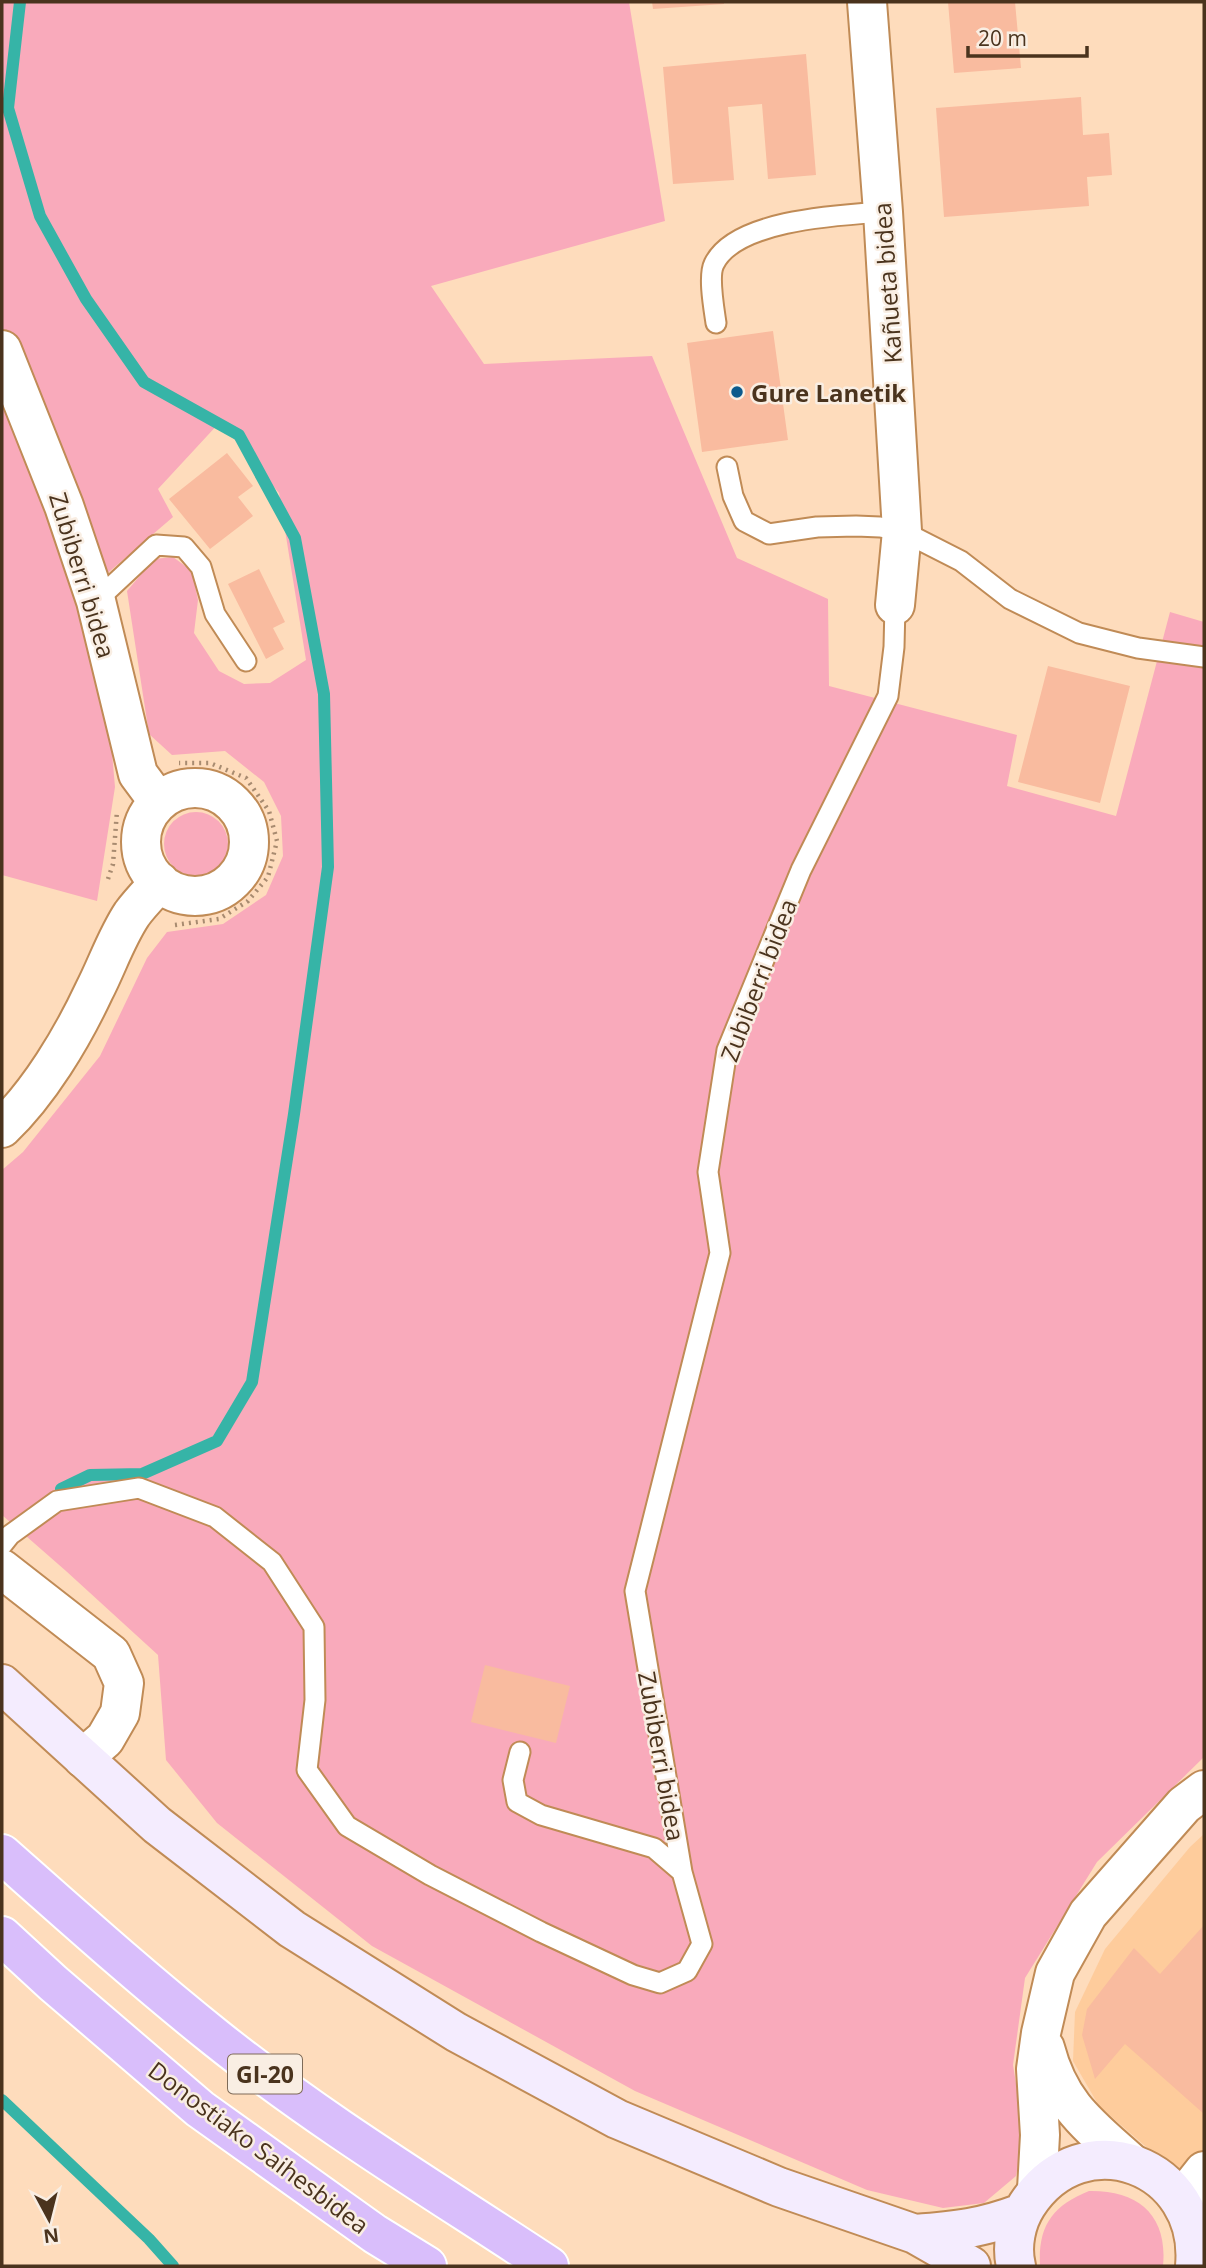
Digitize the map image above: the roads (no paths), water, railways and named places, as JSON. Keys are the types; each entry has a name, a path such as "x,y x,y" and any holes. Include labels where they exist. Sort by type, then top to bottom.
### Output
{"highway":[{"name":"GI-20","path":"2,1854 81,1925 217,2038 339,2128 549,2266"},
{"name":"Donostiako Saihesbidea","path":"2,1936 52,1983 201,2109 375,2234 427,2266"}],"main road":[{"path":"2,1684 157,1825 292,1930 456,2032 617,2119 779,2187 915,2234 971,2266"},
{"path":"915,2234 990,2225 1029,2201 1060,2171 1087,2161 1109,2159 1131,2163 1159,2177 1192,2185 1191,2221 1198,2256"},
{"path":"1016,2266 1014,2237 1029,2201"}],"street":[{"name":"Kañueta bidea","path":"867,2 883,212 902,531 895,606"},
{"name":"Zubiberri bidea","path":"2,350 64,506 96,601 138,774 158,801"},
{"path":"200,787 232,800 247,822 250,834 249,853 244,866 233,881 219,891 200,897 186,896 168,889 160,882 148,870 141,852 141,832 146,816 158,801 181,789 200,787"},
{"path":"2,1128 19,1112 53,1063 78,1023 132,914 160,882"},
{"path":"2,1569 111,1654 124,1682 120,1713 105,1739 83,1758"},
{"path":"1029,2201 1040,2135 1036,2069 1055,1973 1088,1914 1184,1805 1204,1790"},
{"path":"1041,2033 1050,2066 1068,2103 1080,2118 1131,2163"}],"lane":[{"path":"716,323 713,266 726,248 751,233 784,225 883,212"},
{"path":"727,467 733,496 744,521 769,534 843,526 880,527 902,531 961,561 1010,599 1079,633 1138,648 1204,657"},
{"path":"96,601 156,545 184,547 201,567 215,614 246,661"},
{"name":"Zubiberri bidea","path":"2,1545 10,1535 57,1501 139,1488 215,1517 272,1562 313,1627 315,1700 307,1770 347,1826 430,1875 633,1975 660,1983 687,1971 702,1944 682,1872 635,1591 720,1253 708,1172 727,1050 801,870 888,696 894,647 895,606"},
{"path":"520,1752 513,1780 517,1802 541,1815 654,1848 682,1872"}],"waterway":[{"path":"20,2 8,108 40,216 86,299 144,382 239,435 295,538 324,694 328,867 294,1114 252,1382 217,1441 142,1474 90,1475 61,1489"},
{"path":"2,2100 149,2239 173,2266"}],"place":[{"name":"Gure Lanetik","path":"737,392"}]}
